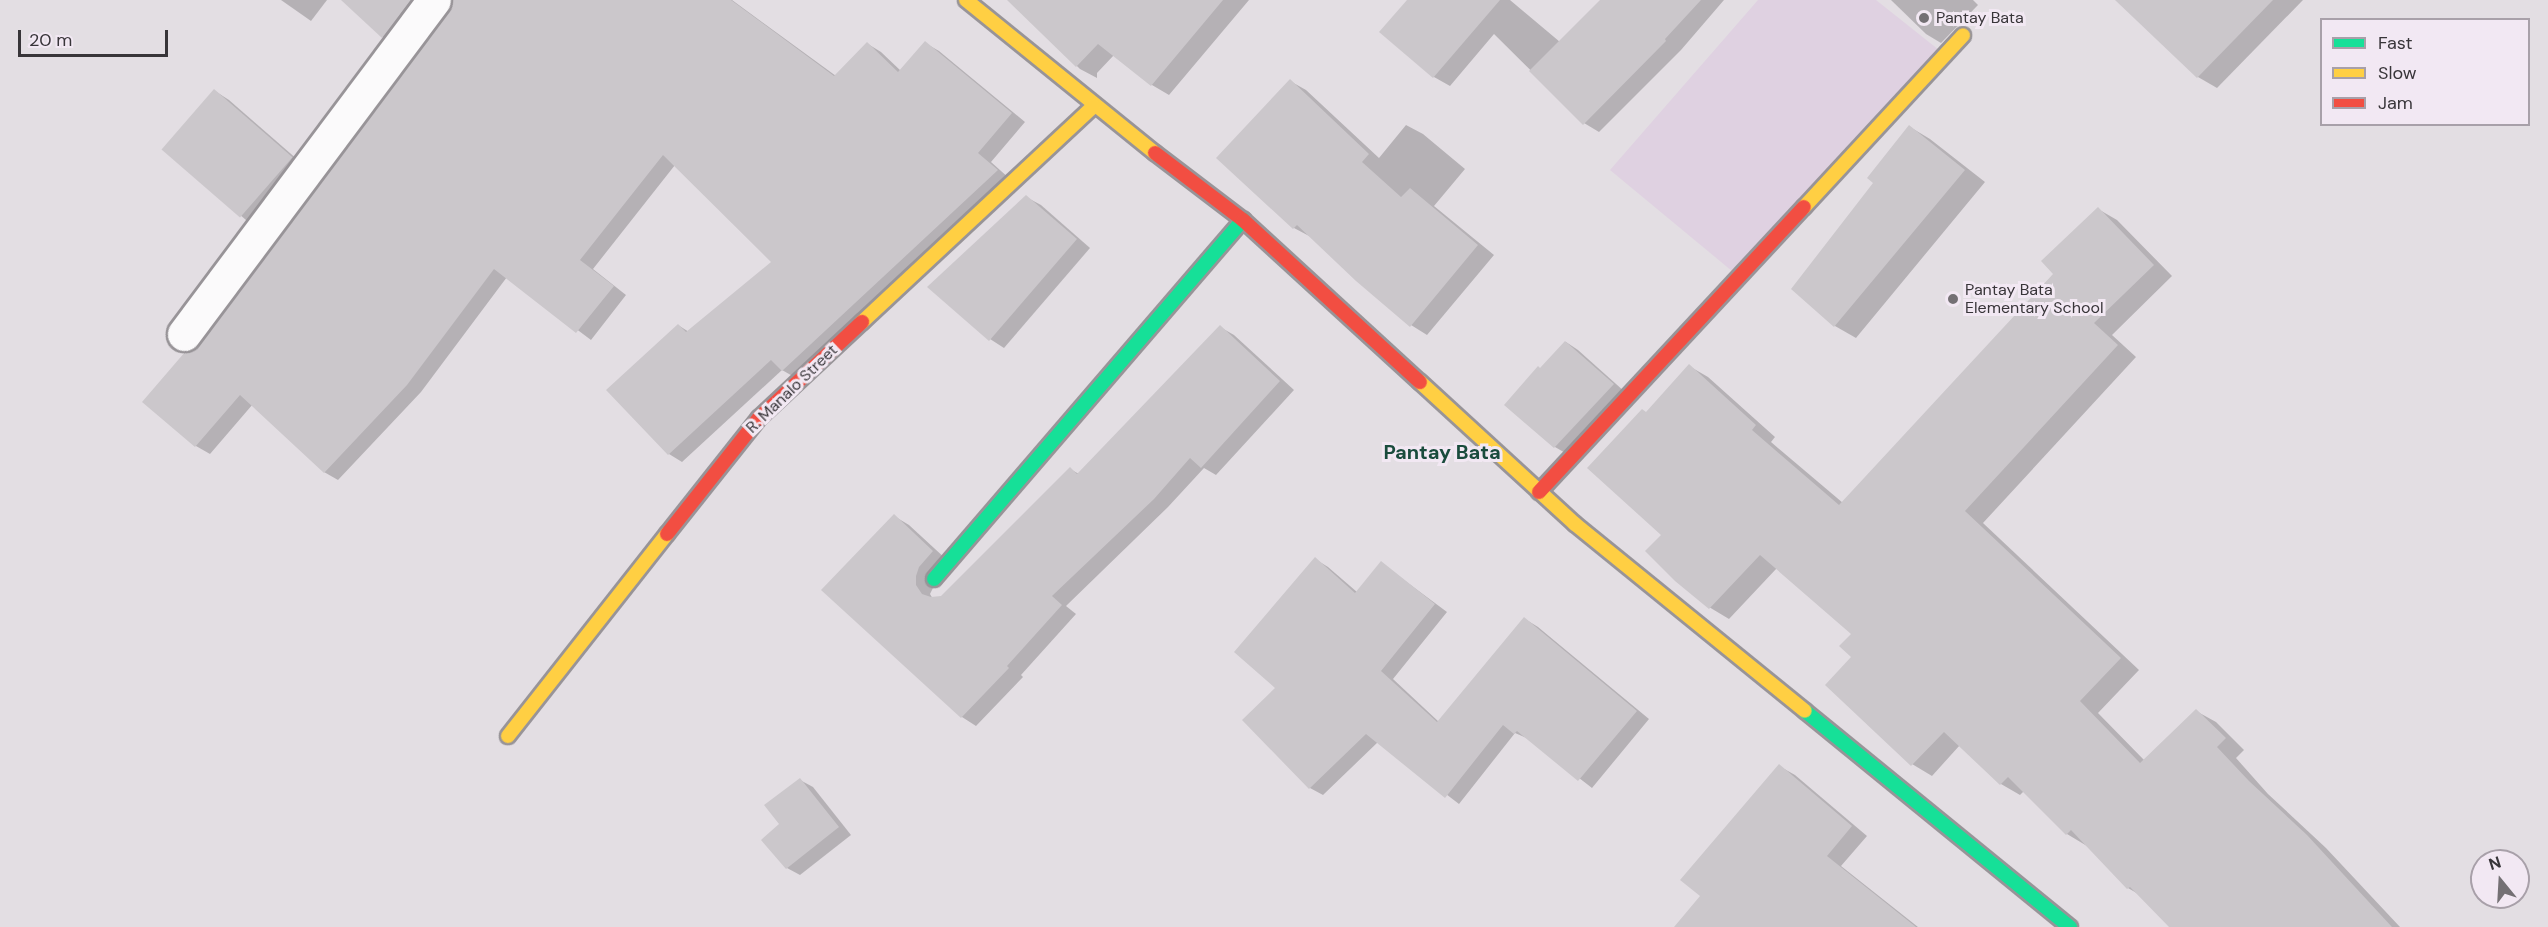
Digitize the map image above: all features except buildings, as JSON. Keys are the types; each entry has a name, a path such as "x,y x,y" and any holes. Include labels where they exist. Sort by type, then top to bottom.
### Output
{"street":[{"path":"184,334 434,0"},
{"path":"966,0 1094,106 1243,220 1584,532 2070,927"},
{"path":"1539,492 1963,35"},
{"name":"R. Manalo Street","path":"508,736 759,418 1094,106"},
{"path":"934,579 1243,220"}],"shaded area":[{"path":"1758,0 1876,0 1944,54 1738,276 1610,170"}],"traffic: fast":[{"path":"934,579 1243,220"},
{"path":"1805,711 2070,927"}],"traffic: slow":[{"path":"966,0 1155,153"},
{"path":"1804,207 1963,35"},
{"path":"862,322 1094,106"},
{"path":"1420,382 1575,524 1805,711"},
{"path":"508,736 667,534"}],"traffic: jam":[{"path":"1155,153 1243,220 1420,382"},
{"path":"1539,492 1804,207"},
{"path":"667,534 759,418 862,322"}],"place":[{"name":"Pantay Bata","path":"1924,18"},
{"name":"Pantay Bata Elementary School","path":"1953,299"}],"district":[{"name":"Pantay Bata","path":"1442,452"}]}
